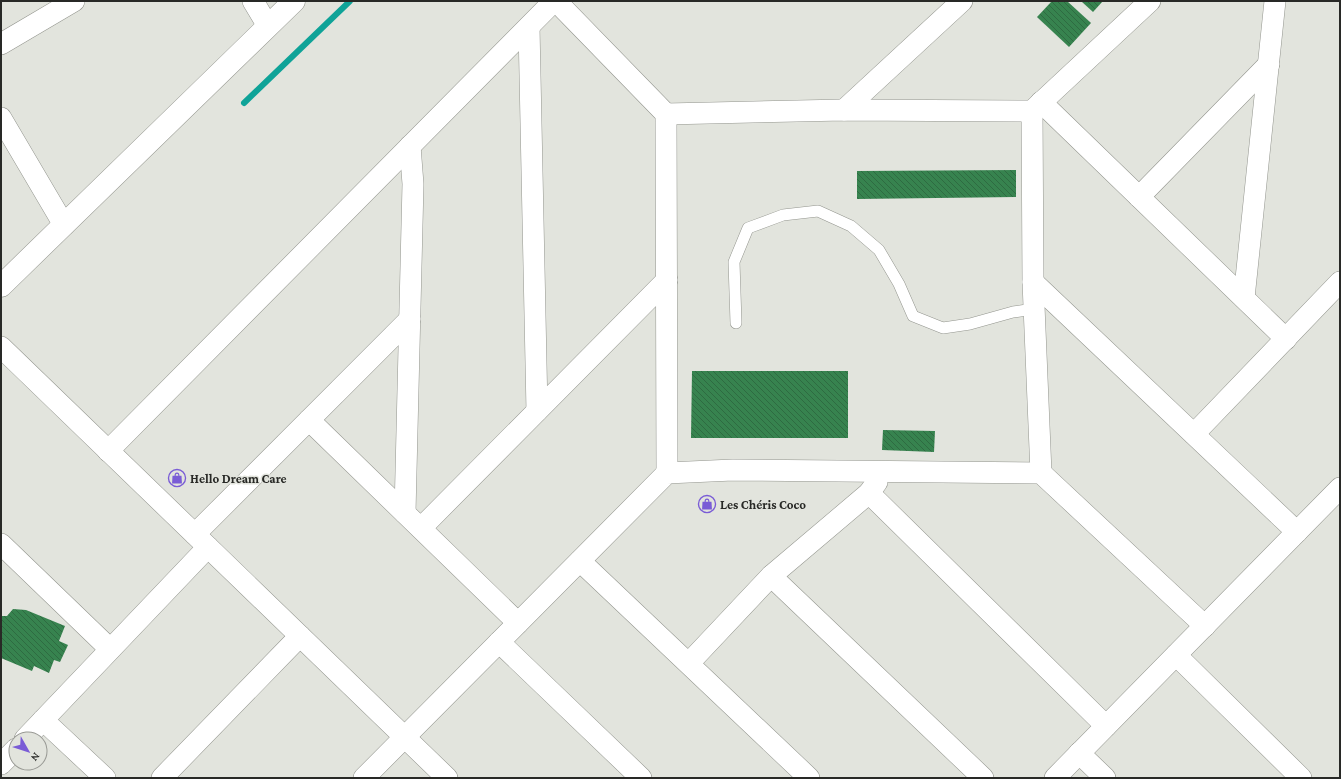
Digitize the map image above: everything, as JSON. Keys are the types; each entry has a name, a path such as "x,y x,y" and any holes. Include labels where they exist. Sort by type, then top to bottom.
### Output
{"street":[{"path":"1,44 74,1"},
{"path":"253,1 268,26"},
{"path":"1,286 294,1"},
{"path":"108,451 555,1 666,114 667,473"},
{"path":"844,110 962,1"},
{"path":"666,114 1037,106 1150,1"},
{"path":"1244,298 1276,1"},
{"path":"529,27 537,411"},
{"path":"1139,197 1269,64"},
{"path":"1037,106 1139,197 1286,338"},
{"path":"1037,106 1033,282 1041,472"},
{"path":"1,118 7,142 64,225"},
{"path":"405,513 413,184 410,146"},
{"path":"421,528 667,280"},
{"path":"1033,282 1297,532"},
{"path":"1194,434 1340,282"},
{"path":"33,731 110,649 201,541 309,420 410,320"},
{"path":"2,350 447,778"},
{"path":"309,420 518,623"},
{"path":"364,778 667,473 733,470 1041,472 1205,626"},
{"path":"689,663 771,576 869,493 883,472"},
{"path":"1055,778 1340,488"},
{"path":"869,493 1106,726"},
{"path":"1,544 110,649"},
{"path":"580,561 809,778"},
{"path":"771,576 983,778"},
{"path":"162,778 300,636"},
{"path":"499,642 641,778"},
{"path":"1176,655 1300,777"},
{"path":"43,720 105,778"},
{"path":"1079,753 1105,778"},
{"path":"1,770 9,778"}],"lane":[{"path":"736,323 734,262 748,228 783,215 818,212 851,226 879,250 899,284 913,316 943,328 970,324 1013,312 1034,309"}],"building":[{"path":"1052,1 1067,1 1091,23 1069,47 1037,17"},
{"path":"1081,1 1103,1 1093,12"},
{"path":"1016,170 1016,197 857,199 857,171"},
{"path":"692,371 848,371 848,438 691,438"},
{"path":"883,430 935,431 934,452 882,450"},
{"path":"13,609 26,610 65,626 59,641 68,645 60,662 54,660 49,673 34,666 32,671 1,658 1,616 7,616"}],"waterway":[{"path":"244,103 350,1"}],"place":[{"name":"Hello Dream Care","path":"177,478"},
{"name":"Les Chéris Coco","path":"707,504"}]}
